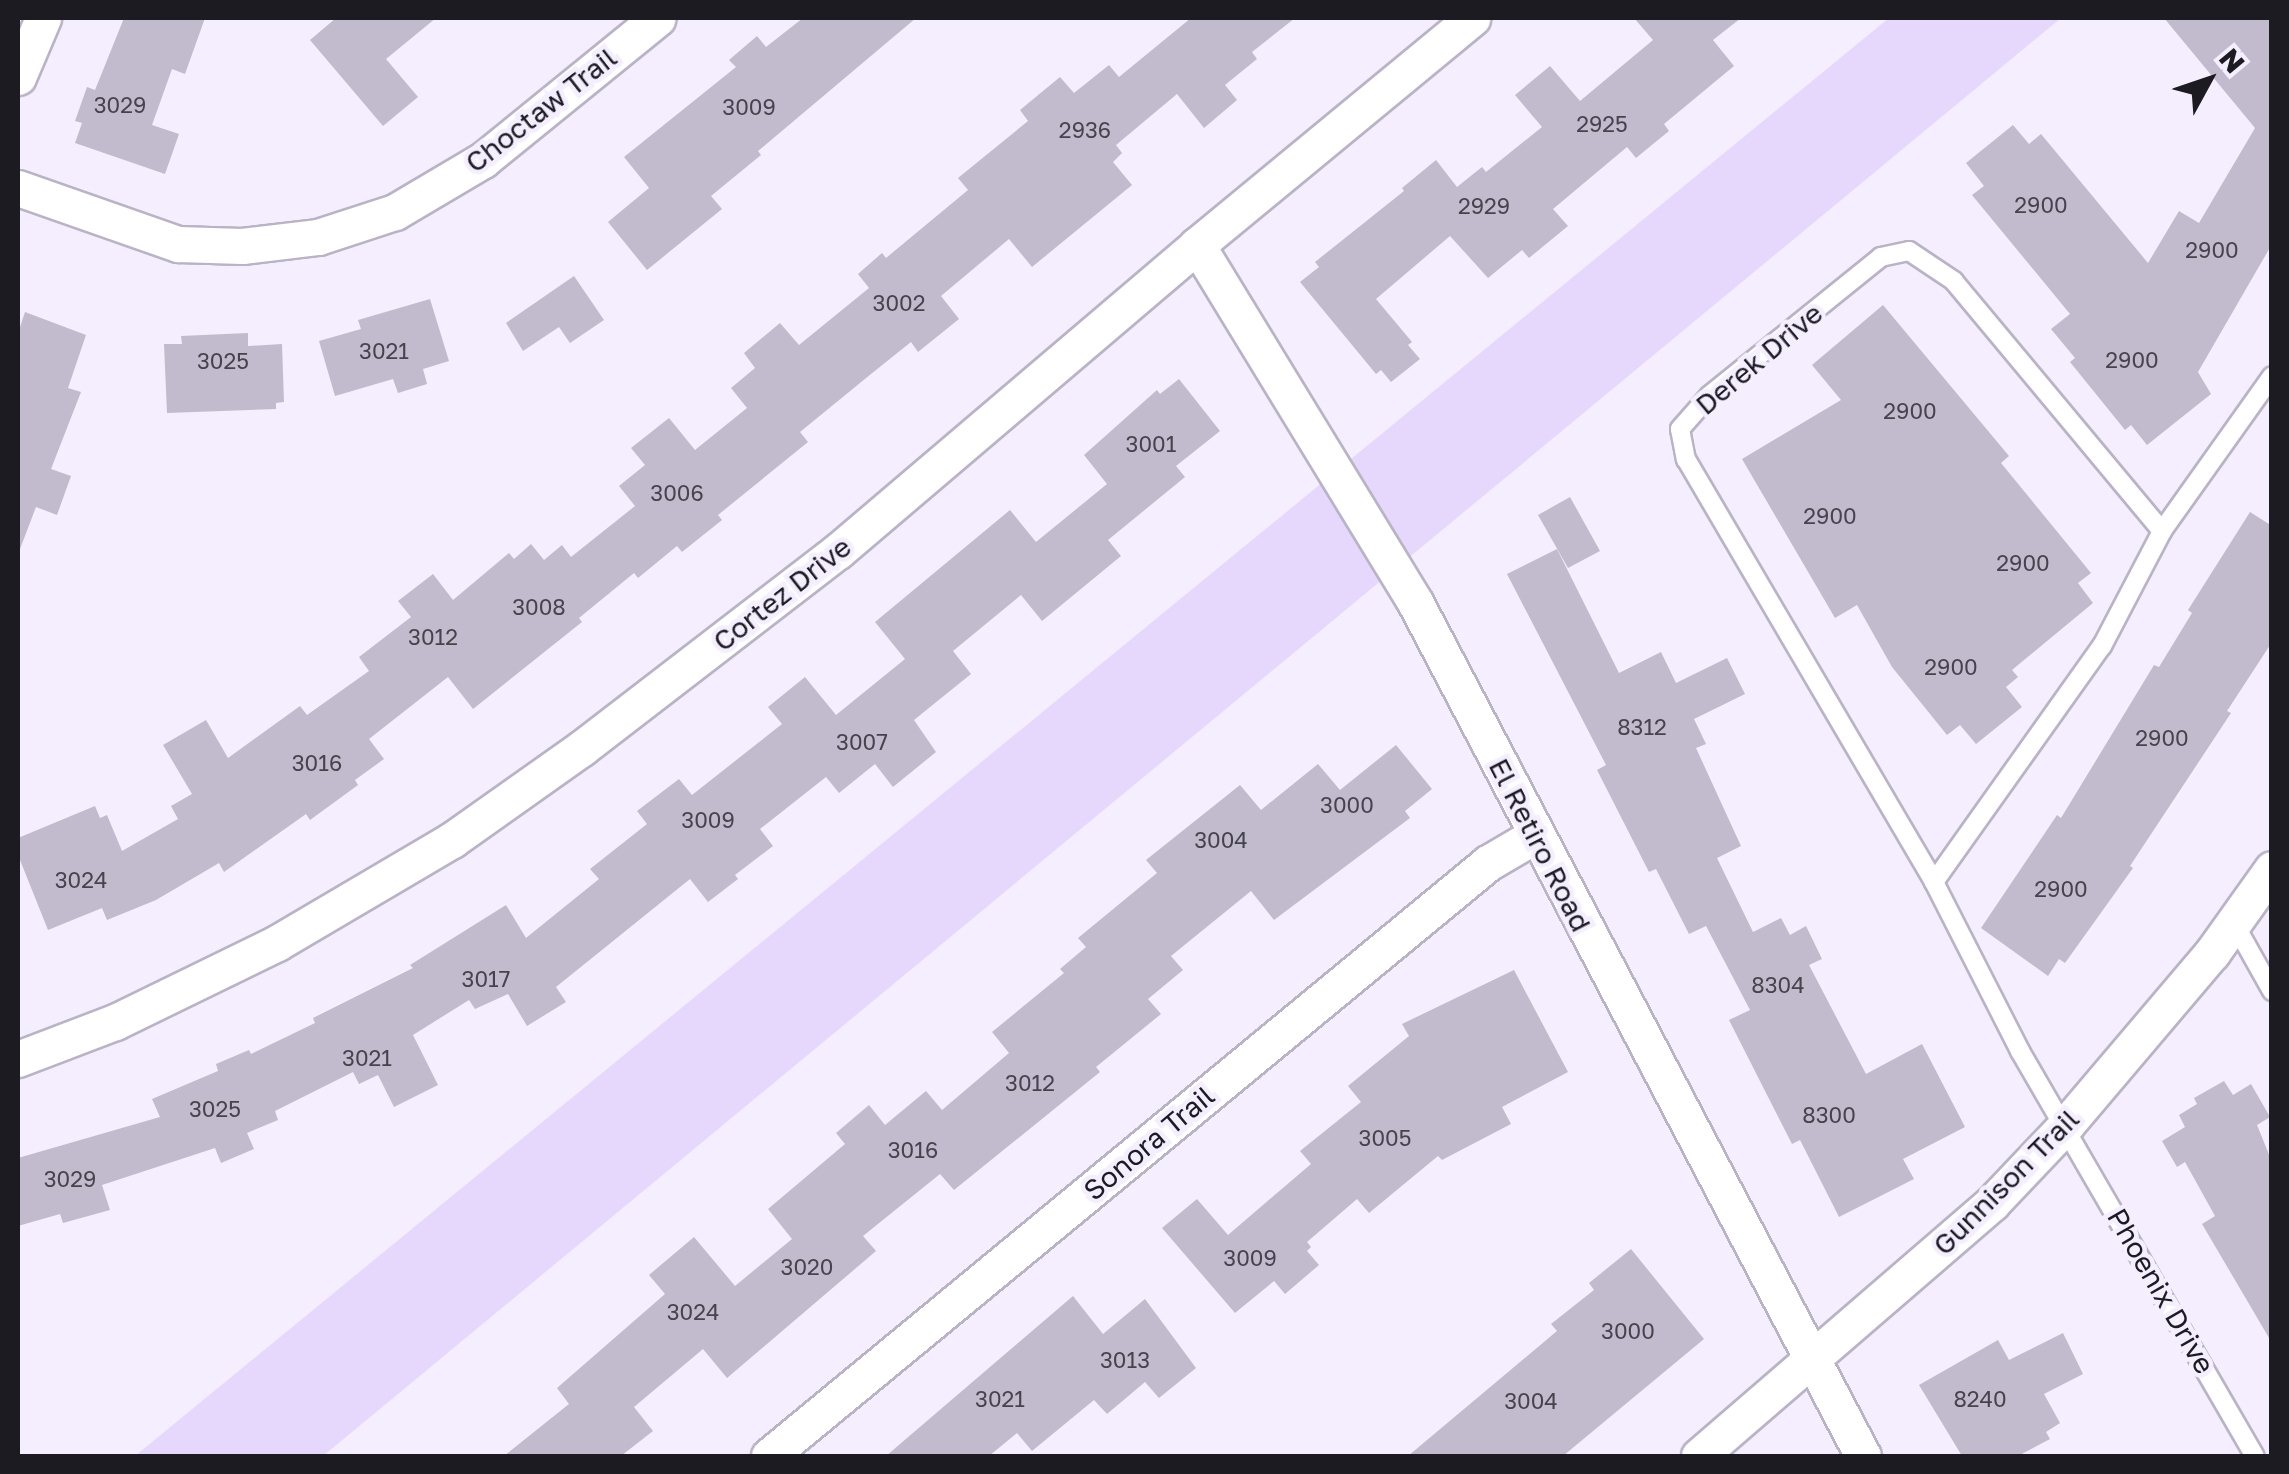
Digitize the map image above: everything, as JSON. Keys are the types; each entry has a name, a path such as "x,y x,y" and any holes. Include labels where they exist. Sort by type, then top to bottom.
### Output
{"street":[{"path":"18,77 43,18"},
{"name":"Choctaw Trail","path":"18,188 178,244 242,246 318,237 395,212 483,160 658,18"},
{"name":"Cortez Drive","path":"18,1059 115,1022 277,943 452,840 582,748 838,551 1197,245 1472,18"},
{"name":"El Retiro Road","path":"1197,245 1415,602 1534,836 1863,1456"},
{"name":"Sonora Trail","path":"768,1456 1488,862 1534,836"},
{"name":"Gunnison Trail","path":"1698,1456 1992,1203 2066,1125 2234,926 2272,869"}],"lane":[{"name":"Derek Drive","path":"2066,1125 2020,1050 1934,882 1686,458 1680,429 1709,396 1881,257 1909,251 1954,281 2162,531"},
{"path":"1934,882 2102,646 2162,531 2272,376"},
{"path":"2234,926 2272,991"},
{"name":"Phoenix Drive","path":"2066,1125 2256,1456"}],"shaded area":[{"path":"1889,18 2061,18 323,1456 135,1456"}],"building":[{"path":"124,18 205,18 185,74 172,69 152,125 179,134 165,174 75,143 82,123 75,121 87,87 95,90"},
{"path":"336,18 436,18 386,59 418,97 383,126 310,40"},
{"path":"803,18 916,18 758,151 761,155 711,196 722,209 647,270 608,222 649,188 624,157 736,67 729,60 757,36 766,47"},
{"path":"1191,18 1295,18 1252,52 1257,59 1225,85 1237,100 1204,128 1177,94 1116,145 1122,153 1113,162 1132,185 1032,267 1009,239 941,296 959,319 918,352 911,342 871,374 800,432 808,442 718,515 722,520 682,552 677,546 638,578 634,573 579,618 582,622 473,709 448,677 369,739 384,759 355,780 358,785 310,820 306,814 224,872 219,863 156,900 107,920 102,908 48,930 18,855 18,838 95,806 100,818 107,815 122,851 178,819 171,806 192,794 163,745 206,720 228,758 300,706 307,715 369,671 359,657 411,617 398,601 433,574 453,600 509,553 514,559 531,544 544,560 562,545 571,557 635,506 619,486 645,465 631,448 669,418 695,450 747,408 731,388 755,368 744,353 780,323 799,345 869,288 858,274 882,253 886,258 968,190 958,178 1028,121 1020,110 1060,77 1074,93 1109,65 1119,77"},
{"path":"1634,18 1741,18 1713,40 1734,66 1664,124 1669,131 1636,158 1627,147 1553,209 1568,226 1529,258 1522,250 1488,278 1450,236 1376,299 1412,342 1408,345 1420,359 1391,382 1381,370 1376,374 1300,282 1319,267 1315,262 1404,191 1402,188 1436,160 1457,187 1482,167 1486,172 1542,127 1515,95 1550,66 1580,101 1653,40"},
{"path":"2164,18 2272,18 2272,244 2198,372 2211,394 2147,445 2131,425 2125,430 2070,362 2075,358 2051,329 2070,314 1972,195 1984,186 1966,163 2013,125 2029,144 2041,134 2148,263 2179,211 2199,223 2255,128"},
{"path":"574,276 604,320 570,343 559,327 523,351 506,323"},
{"path":"430,299 449,361 423,369 427,384 398,393 393,379 335,396 319,341 361,329 358,320"},
{"path":"1883,305 2009,456 2001,463 2091,573 2078,583 2093,603 2012,670 2018,677 2006,687 2022,707 1976,744 1960,725 1947,735 1892,667 1857,605 1835,618 1742,459 1841,400 1812,365"},
{"path":"25,312 86,335 68,388 81,392 51,469 71,476 57,515 36,507 20,549 18,333"},
{"path":"248,333 248,346 282,344 284,402 276,403 276,409 167,413 164,344 182,344 181,336"},
{"path":"1179,379 1220,431 1176,466 1185,477 1108,540 1121,556 1042,621 1021,595 953,651 971,674 914,720 936,752 893,787 875,764 839,793 826,777 760,829 773,846 735,875 738,879 708,902 690,879 556,987 566,1002 527,1026 508,994 475,1009 469,1000 413,1035 438,1085 394,1107 378,1075 359,1084 353,1072 275,1111 278,1120 247,1133 254,1149 221,1163 215,1148 102,1185 110,1210 63,1223 60,1214 18,1226 18,1158 160,1117 152,1099 218,1071 216,1064 249,1050 251,1054 315,1023 313,1018 413,968 410,965 506,905 526,938 599,879 590,869 647,824 637,811 679,779 692,795 782,724 768,707 805,677 836,715 905,659 875,622 1010,510 1036,542 1107,484 1084,455 1157,390 1160,394"},
{"path":"1570,497 1600,551 1568,568 1538,515"},
{"path":"2250,512 2272,526 2272,642 2227,711 2231,713 2130,866 2133,868 2065,963 2059,959 2048,976 1981,928 2057,815 2061,818 2154,665 2159,667 2192,613 2188,610"},
{"path":"1557,549 1619,673 1661,652 1676,683 1727,658 1745,694 1694,719 1706,744 1696,748 1741,846 1717,858 1753,932 1781,918 1790,935 1806,926 1822,959 1809,965 1866,1074 1922,1044 1965,1127 1903,1159 1914,1179 1839,1217 1800,1140 1792,1144 1729,1020 1750,1010 1706,926 1689,934 1656,869 1649,872 1597,770 1606,765 1507,574"},
{"path":"1396,745 1432,789 1405,811 1410,818 1274,920 1251,891 1171,956 1183,970 1148,999 1161,1014 1096,1067 1100,1072 954,1190 940,1174 863,1236 876,1251 727,1378 703,1349 634,1407 653,1431 621,1456 504,1456 569,1404 557,1388 665,1294 649,1275 694,1237 735,1286 792,1239 768,1209 845,1144 836,1133 869,1105 885,1125 926,1091 942,1110 1009,1053 992,1032 1064,973 1060,969 1086,947 1078,938 1157,873 1146,860 1240,785 1261,810 1318,764 1340,790"},
{"path":"1514,970 1568,1072 1502,1107 1511,1124 1442,1160 1438,1156 1369,1213 1357,1199 1307,1242 1311,1247 1307,1251 1319,1265 1285,1294 1274,1281 1235,1313 1162,1228 1197,1199 1228,1235 1311,1164 1300,1151 1361,1102 1348,1086 1409,1036 1402,1024"},
{"path":"2224,1081 2233,1095 2251,1084 2270,1117 2257,1125 2272,1162 2272,1343 2202,1224 2215,1216 2185,1162 2177,1167 2162,1141 2185,1127 2179,1115 2197,1104 2194,1098"},
{"path":"1631,1249 1704,1339 1563,1456 1408,1456 1557,1331 1551,1324 1594,1290 1589,1283"},
{"path":"1073,1296 1103,1334 1145,1299 1196,1368 1159,1398 1145,1382 1107,1414 1094,1400 1032,1451 1017,1433 989,1456 886,1456"},
{"path":"2063,1333 2083,1374 2044,1394 2060,1423 2046,1432 2050,1439 2018,1456 1962,1456 1919,1385 1998,1340 2009,1360"}]}
